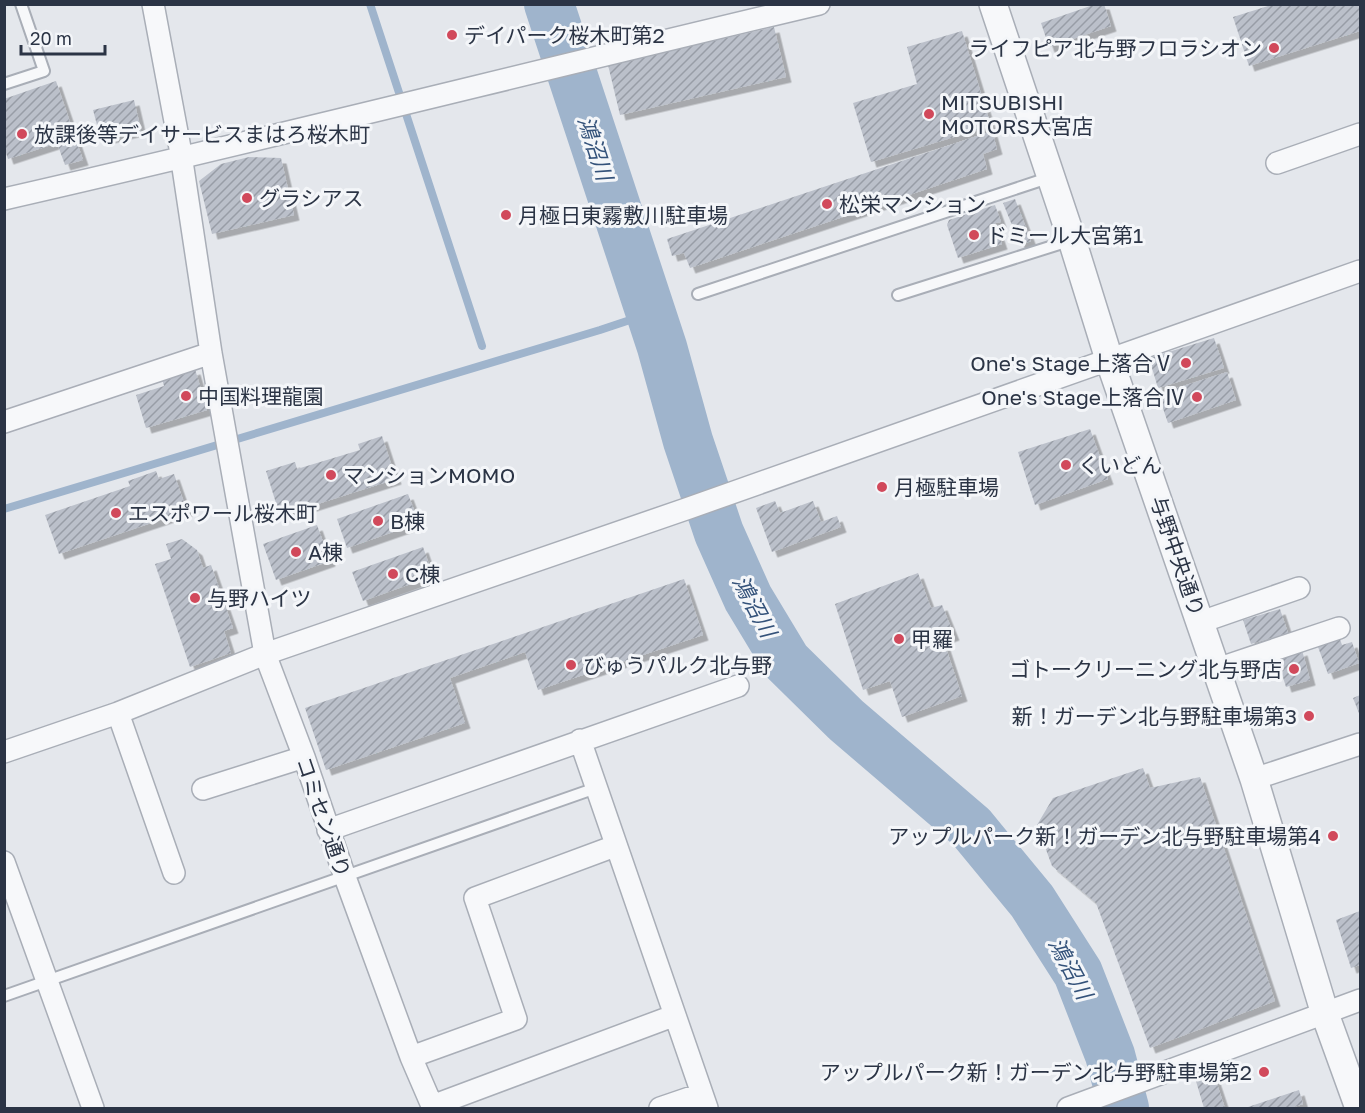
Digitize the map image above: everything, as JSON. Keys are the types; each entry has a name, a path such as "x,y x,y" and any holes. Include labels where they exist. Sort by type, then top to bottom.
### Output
{"street":[{"name":"コミセン通り","path":"153,4 182,158 211,353 266,654 345,878 411,1057 432,1107"},
{"path":"4,199 819,4"},
{"name":"与野中央通り","path":"993,4 1052,177 1109,359 1254,779 1325,1014 1359,1108"},
{"path":"1277,163 1360,134"},
{"path":"4,752 118,712 266,654 689,508 1360,271"},
{"path":"4,422 211,353"},
{"path":"1201,622 1299,588"},
{"path":"1217,669 1339,628"},
{"path":"328,830 738,686"},
{"path":"118,712 174,873"},
{"path":"580,740 704,1101 660,1108"},
{"path":"1254,779 1360,744"},
{"path":"203,789 304,757"},
{"path":"411,1057 516,1019 475,898 615,846"},
{"path":"4,862 13,910 46,982 93,1108"},
{"path":"1068,1108 1360,1000"},
{"path":"432,1107 673,1016"}],"lane":[{"path":"4,84 44,72 21,4"},
{"path":"698,294 1052,177"},
{"path":"898,295 1072,240"},
{"path":"4,996 596,788"}],"building":[{"path":"1096,4 1104,4 1111,26 1049,47 1041,23"},
{"name":"ライフピア北与野フロラシオン","path":"1274,4 1360,4 1360,31 1249,66 1233,17"},
{"path":"774,27 786,77 620,115 608,65"},
{"path":"962,31 991,126 871,162 853,103 917,84 907,47"},
{"path":"56,81 83,160 65,165 57,143 8,159 4,147 4,99"},
{"path":"134,100 141,130 101,140 93,110"},
{"name":"松栄マンション","path":"992,131 997,149 983,154 987,169 690,268 684,253 672,256 667,239"},
{"name":"グラシアス","path":"249,157 281,158 294,215 212,234 199,181 221,164"},
{"path":"1015,199 1031,241 1020,245 1003,203"},
{"name":"ドミール大宮第1","path":"995,205 1001,222 995,223 1002,244 958,258 947,225 949,220"},
{"name":"One's Stage上落合Ⅴ","path":"1214,338 1224,368 1158,388 1149,358"},
{"path":"195,369 207,410 146,428 136,395 164,386 162,379"},
{"name":"One's Stage上落合Ⅳ","path":"1227,372 1236,400 1168,423 1158,394"},
{"path":"1090,429 1108,479 1035,505 1018,452"},
{"name":"マンションMOMO","path":"382,436 396,479 280,516 266,471 295,462 297,469 360,450 358,444"},
{"name":"エスポワール桜木町","path":"156,471 159,479 174,474 187,511 59,554 45,515 130,486 128,481"},
{"name":"B棟","path":"408,494 419,523 347,548 337,519"},
{"path":"775,501 780,513 813,501 821,522 837,516 841,527 772,552 756,508"},
{"name":"A棟","path":"317,525 330,561 276,580 263,544"},
{"name":"与野ハイツ","path":"182,539 197,550 203,568 211,565 233,628 224,631 231,653 190,667 155,564 171,559 166,544"},
{"name":"C棟","path":"423,547 433,576 363,601 352,572"},
{"path":"918,573 931,608 942,605 954,635 943,639 962,696 902,717 890,681 863,690 835,604"},
{"name":"びゅうパルク北与野","path":"684,579 703,635 538,690 525,652 450,678 465,723 326,770 305,708"},
{"path":"1280,609 1288,633 1251,644 1243,620"},
{"path":"1340,639 1342,645 1352,642 1359,663 1328,674 1318,647"},
{"name":"ゴトークリーニング北与野店","path":"1302,650 1310,680 1286,687 1277,658"},
{"path":"1360,695 1360,716 1353,698"},
{"path":"1143,768 1150,788 1200,777 1275,1001 1150,1048 1096,903 1052,866 1037,825 1053,798"},
{"path":"1360,911 1360,965 1351,968 1336,920"},
{"path":"1213,1072 1225,1108 1204,1108 1195,1078"},
{"path":"1299,1090 1303,1104 1291,1108 1245,1108"}],"waterway":[{"path":"370,4 482,346"},
{"name":"鴻沼川","path":"549,4 662,347 688,441 719,533 748,598 786,661 846,720 971,827 1032,901 1078,973 1110,1055 1124,1108"},
{"path":"4,509 651,313"}],"place":[{"name":"デイパーク桜木町第2","path":"452,35"},
{"name":"ライフピア北与野フロラシオン","path":"1274,48"},
{"name":"MITSUBISHI MOTORS大宮店","path":"929,114"},
{"name":"放課後等デイサービスまはろ桜木町","path":"22,134"},
{"name":"グラシアス","path":"247,198"},
{"name":"松栄マンション","path":"827,204"},
{"name":"月極日東霧敷川駐車場","path":"506,215"},
{"name":"ドミール大宮第1","path":"974,235"},
{"name":"One's Stage上落合Ⅴ","path":"1186,363"},
{"name":"中国料理龍園","path":"186,396"},
{"name":"One's Stage上落合Ⅳ","path":"1197,397"},
{"name":"くいどん","path":"1066,465"},
{"name":"マンションMOMO","path":"331,475"},
{"name":"月極駐車場","path":"882,487"},
{"name":"エスポワール桜木町","path":"116,513"},
{"name":"B棟","path":"378,521"},
{"name":"A棟","path":"296,552"},
{"name":"C棟","path":"393,574"},
{"name":"与野ハイツ","path":"195,598"},
{"name":"甲羅","path":"899,639"},
{"name":"びゅうパルク北与野","path":"571,665"},
{"name":"ゴトークリーニング北与野店","path":"1294,669"},
{"name":"新！ガーデン北与野駐車場第3","path":"1309,716"},
{"name":"アップルパーク新！ガーデン北与野駐車場第4","path":"1333,836"},
{"name":"アップルパーク新！ガーデン北与野駐車場第2","path":"1264,1072"}]}
